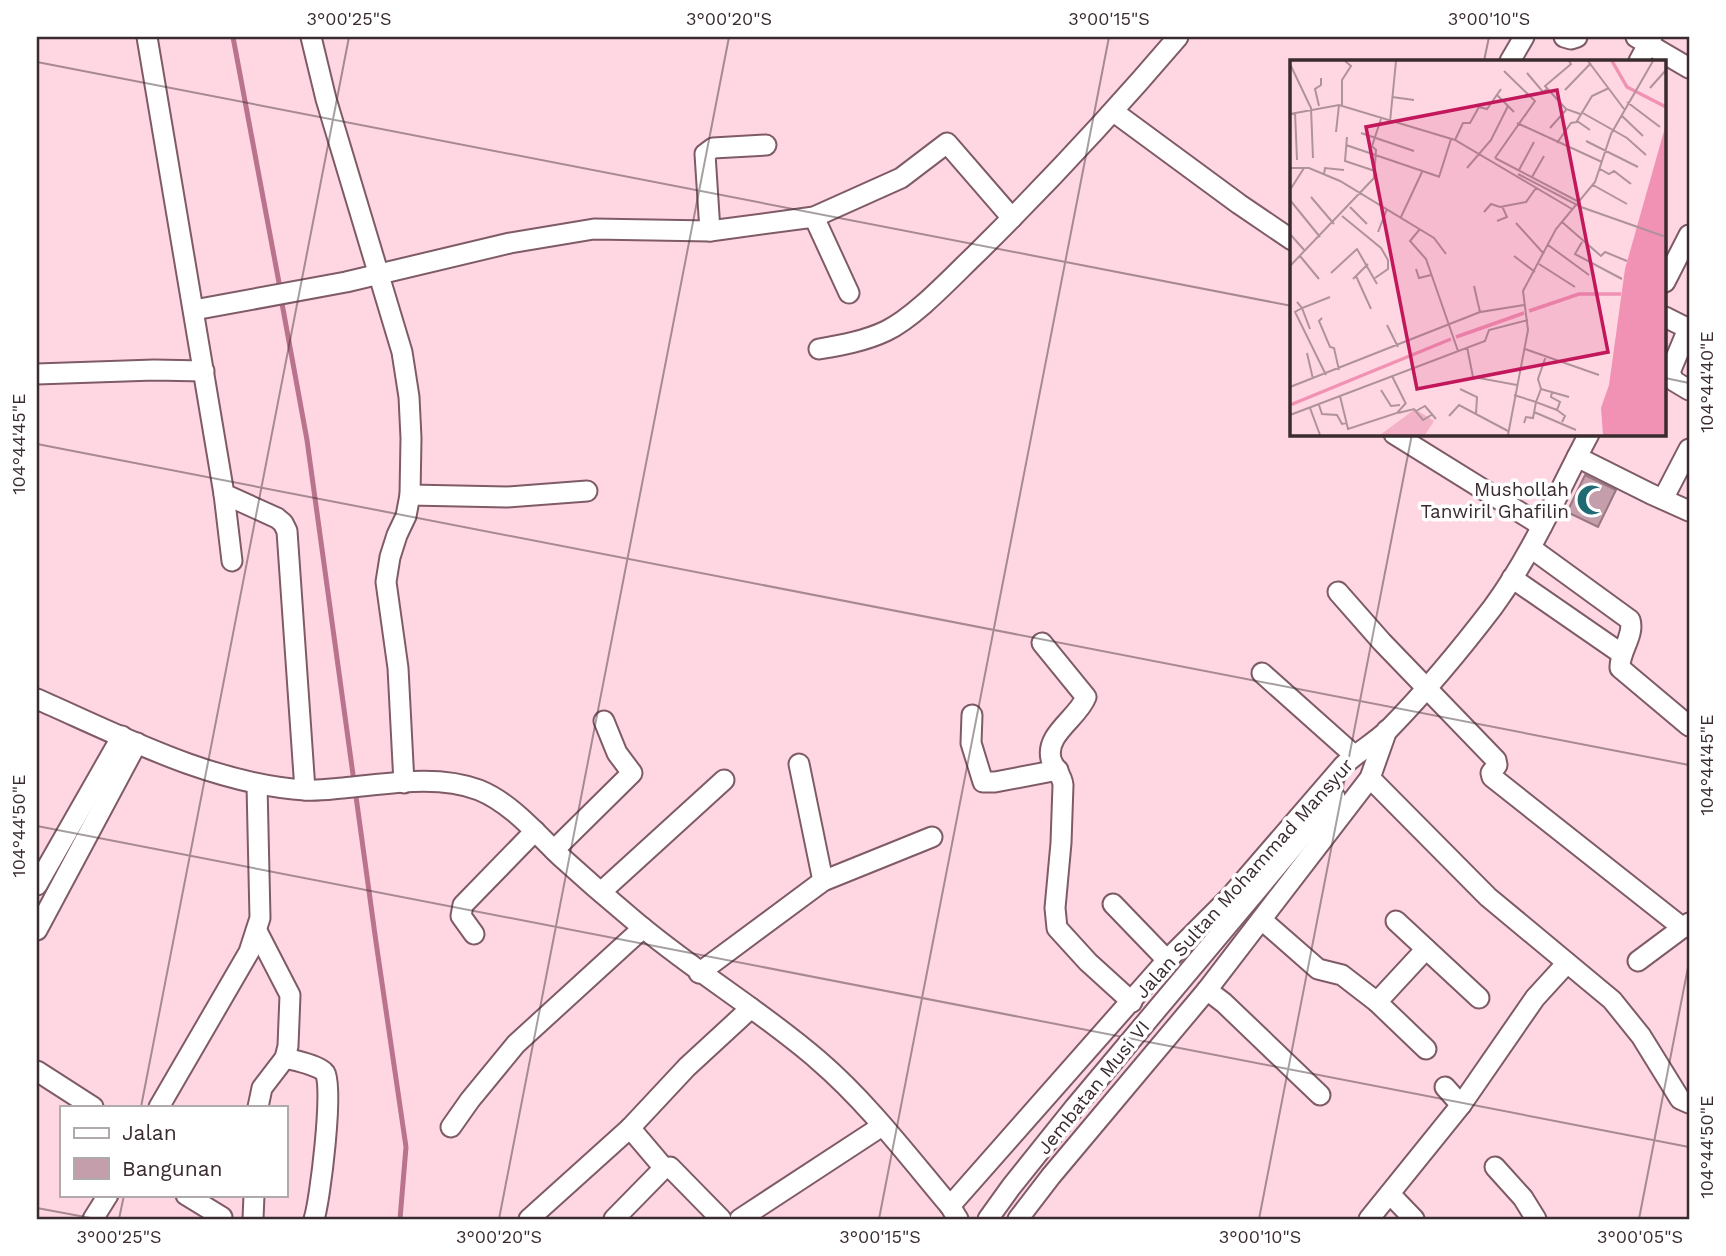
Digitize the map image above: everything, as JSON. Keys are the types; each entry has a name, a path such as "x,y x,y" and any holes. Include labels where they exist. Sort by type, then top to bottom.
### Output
{"street":[{"path":"147,37 224,494 232,561"},
{"path":"311,37 326,99 402,352 411,430 410,495 406,516 393,544 386,582 398,668 395,783"},
{"path":"819,349 866,339 888,330 935,294 1114,112 1178,37"},
{"path":"1511,60 1524,37"},
{"path":"1564,37 1577,37"},
{"path":"1639,60 1646,39 1689,68"},
{"path":"1114,112 1290,239"},
{"path":"194,310 379,275 510,243 594,229 710,231 814,217 901,178 947,143 1012,218"},
{"path":"710,231 704,160 706,152 713,148 766,145"},
{"path":"814,217 849,293"},
{"path":"1666,279 1689,234"},
{"path":"1666,318 1689,329 1670,372 1674,381 1689,390"},
{"path":"37,374 204,371"},
{"path":"1397,436 1542,526"},
{"name":"Jalan Sultan Mohammad Mansyur","path":"954,1213 1167,960 1229,898 1354,755 1387,730 1426,688 1494,606 1531,548 1588,436"},
{"path":"1663,499 1689,449"},
{"path":"1577,457 1689,510"},
{"path":"410,495 507,497 587,491"},
{"path":"224,494 277,518 287,531 307,791"},
{"path":"1531,548 1630,620 1632,626 1622,654 1622,671 1689,726"},
{"path":"1512,578 1622,654"},
{"path":"1338,592 1496,760 1497,765 1491,773 1492,777 1686,926 1638,961"},
{"path":"1042,643 1086,697 1055,737 1051,761 1058,770 1063,785 1056,923 1066,939 1132,1002"},
{"path":"1262,673 1354,755"},
{"path":"37,699 130,739 236,780 257,785 307,791 395,783 452,783 478,790 503,804 643,928 699,973 751,1007 820,1061 882,1126 954,1213"},
{"path":"972,715 971,743 983,782 1058,770"},
{"path":"557,852 632,773 617,753 604,721"},
{"path":"1018,1219 1207,990 1370,778 1387,730"},
{"name":"Jembatan Musi VI","path":"988,1219 1074,1107 1361,766 1387,730"},
{"path":"37,886 43,859 130,739"},
{"path":"37,930 130,739"},
{"path":"799,764 823,881"},
{"path":"1370,778 1488,897 1612,1000 1627,1017 1680,1099 1689,1103"},
{"path":"601,892 724,780"},
{"path":"160,1106 249,952 257,931 261,905 257,785"},
{"path":"474,934 461,916 463,905 535,831"},
{"path":"699,973 823,881 932,837"},
{"path":"1113,904 1167,960"},
{"path":"1262,920 1318,969 1342,975 1377,1002 1426,1049"},
{"path":"1396,921 1479,999"},
{"path":"451,1127 516,1044 643,928"},
{"path":"257,931 290,995 285,1058 262,1088 258,1106"},
{"path":"1377,1002 1426,949"},
{"path":"1368,1219 1461,1105 1535,998 1567,962"},
{"path":"1207,990 1320,1095"},
{"path":"529,1219 630,1128 687,1067 751,1007"},
{"path":"285,1058 320,1069 325,1072 327,1078 328,1100 321,1184 314,1219"},
{"path":"37,1071 91,1106"},
{"path":"1446,1087 1461,1105"},
{"path":"740,1219 882,1126"},
{"path":"630,1128 664,1168 673,1169 721,1219"},
{"path":"1494,1167 1523,1198 1536,1219"},
{"path":"614,1219 664,1168"},
{"path":"1390,1194 1414,1219"},
{"path":"93,1219 107,1196"},
{"path":"188,1196 222,1217"},
{"path":"253,1219 254,1196"}],"building":[{"name":"Mushollah Tanwiril Ghafilin","path":"1585,475 1616,490 1598,527 1567,512"}],"waterway":[{"path":"233,37 280,288"},
{"path":"281,298 307,440 406,1147 400,1219"}],"place":[{"name":"Mushollah Tanwiril Ghafilin","path":"1592,500"}]}
